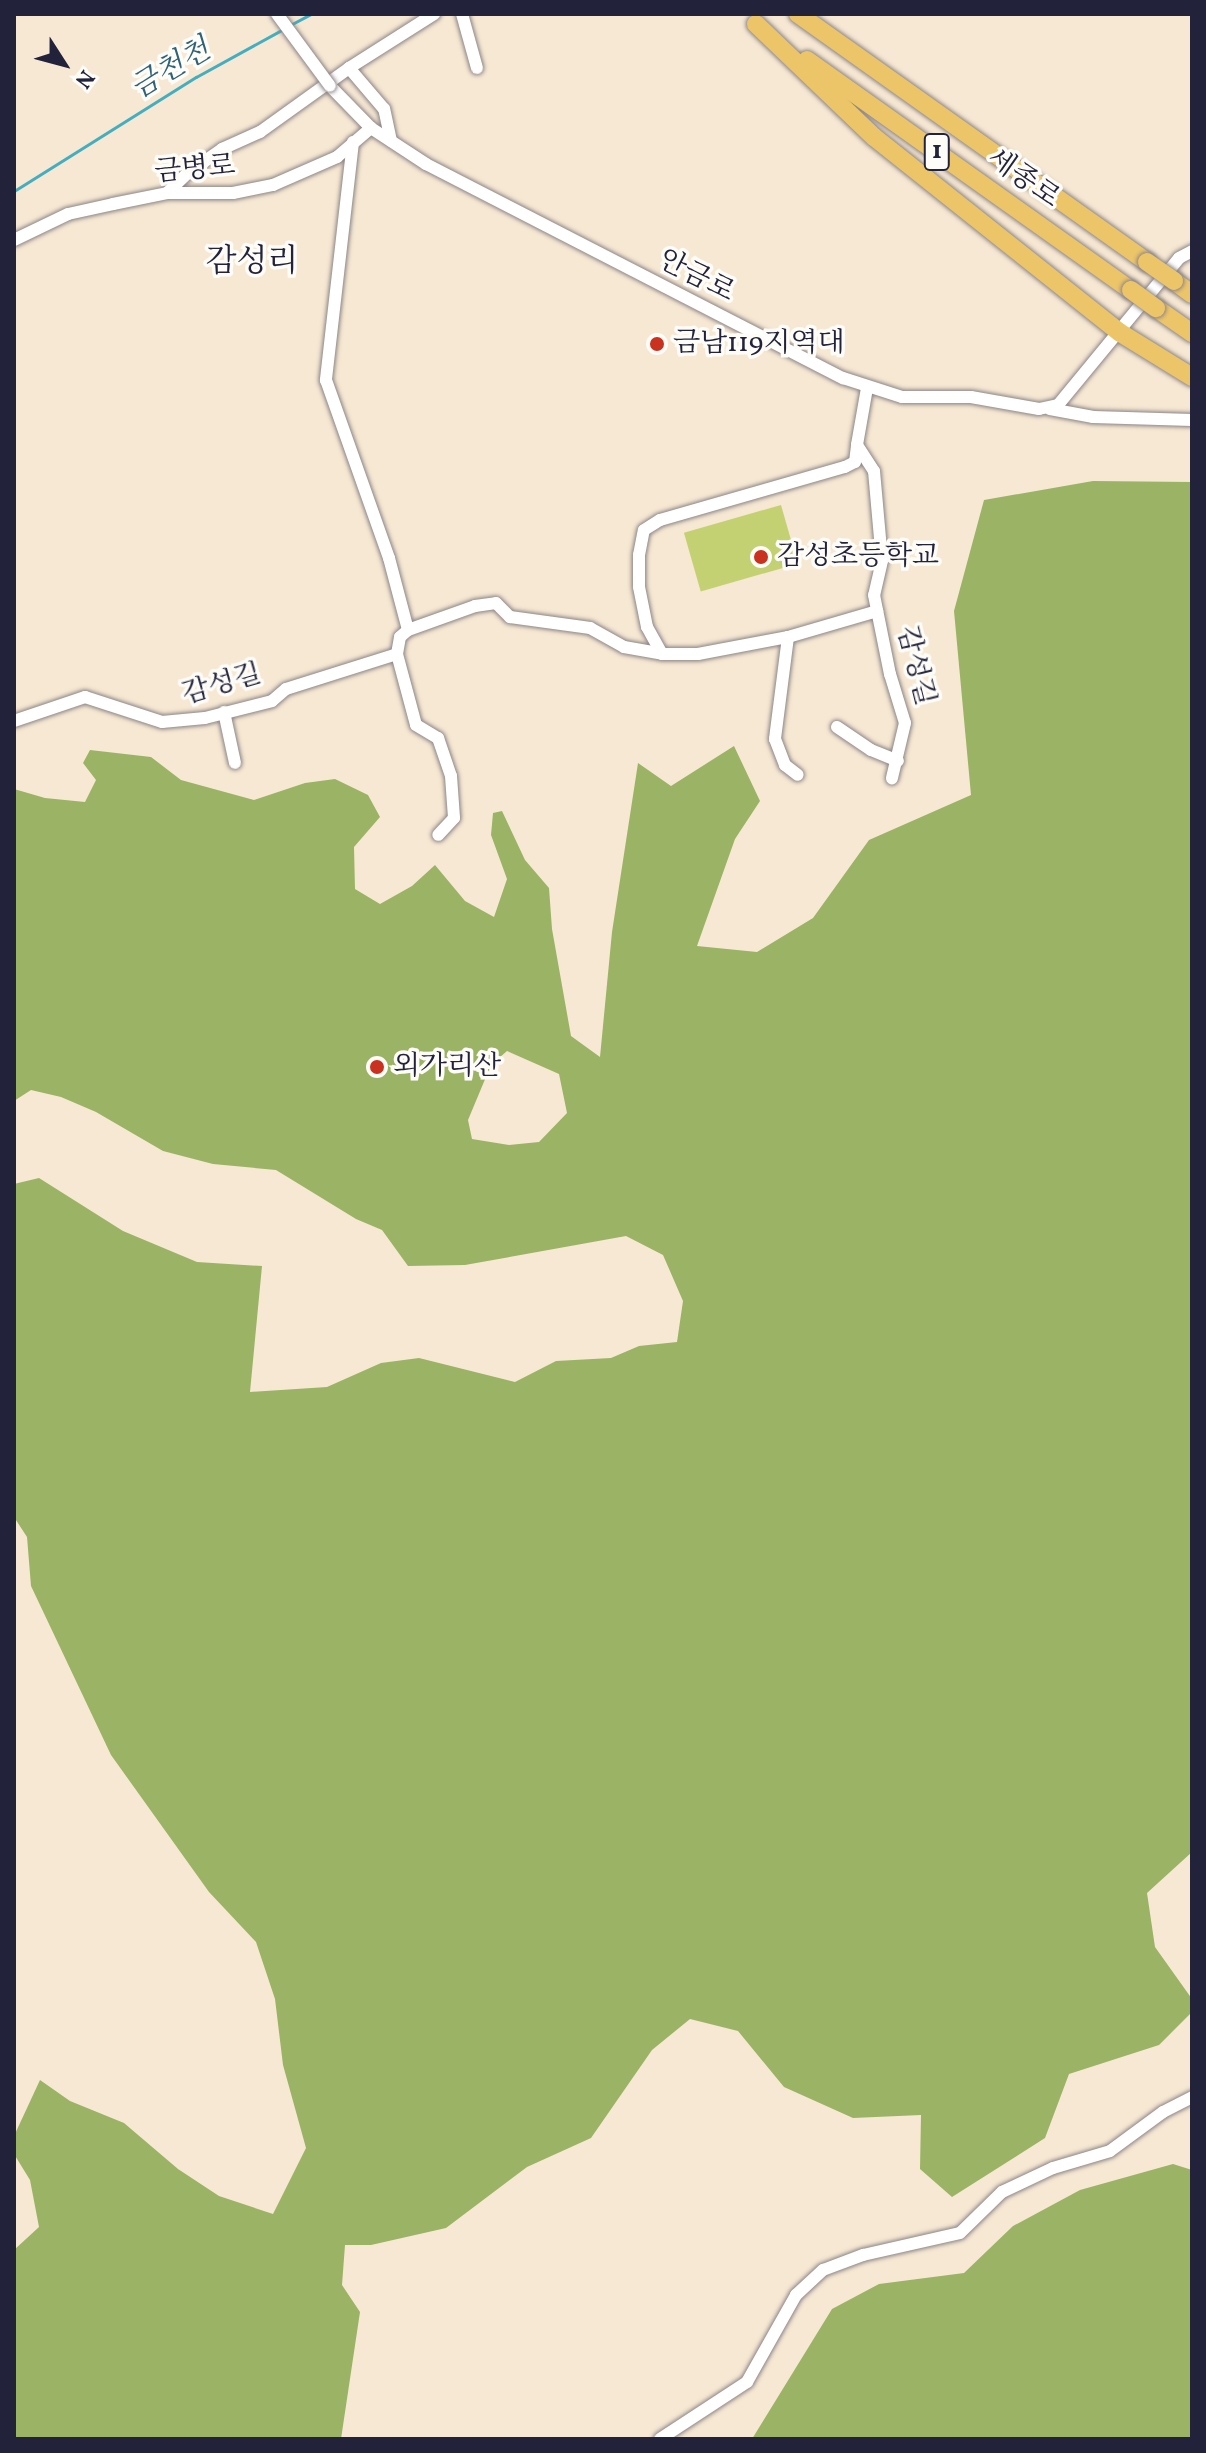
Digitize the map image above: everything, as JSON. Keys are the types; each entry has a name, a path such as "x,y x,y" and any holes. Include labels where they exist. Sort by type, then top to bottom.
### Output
{"highway":[{"name":"세종로","path":"798,14 1192,294"},
{"name":"세종로","path":"750,19 1192,333"},
{"path":"750,19 874,137 1119,332 1192,377"}],"street":[{"name":"안금로","path":"277,14 330,86 371,128 391,141 439,171 867,388 902,397 971,397 1093,417 1192,420"},
{"path":"167,193 222,149 260,132 349,68 434,14"},
{"path":"462,14 477,68"},
{"path":"349,68 384,109 391,141"},
{"name":"금병로","path":"14,240 68,214 167,193 233,193 273,185 337,157 371,128"},
{"path":"353,142 326,380 361,474 408,630 400,637 397,654 416,725 438,738 451,776 454,818 438,835"},
{"path":"1050,409 1058,405 1179,258 1192,251"},
{"path":"662,654 647,627 639,587 639,555 644,530 660,520 855,462 867,388"},
{"name":"감성길","path":"857,445 874,471 882,561 874,595 905,723 892,778"},
{"name":"감성길","path":"408,630 475,606 496,603 510,617 590,628 624,647 662,654 698,654 788,637 877,611"},
{"path":"788,637 775,739 785,765 798,775"},
{"name":"감성길","path":"14,721 85,697 162,722 183,722 272,701 286,689 397,654"},
{"path":"224,712 235,763"},
{"path":"837,727 871,750 898,761"},
{"path":"660,2439 747,2382 796,2295 823,2270 863,2255 960,2233 1002,2192 1053,2168 1110,2151 1163,2112 1192,2097"}],"green space":[{"path":"1093,481 1192,482 1192,1852 1147,1893 1155,1947 1192,1999 1192,2012 1159,2045 1069,2074 1045,2138 952,2197 920,2169 921,2115 853,2118 784,2087 738,2031 690,2019 652,2050 591,2138 527,2167 446,2228 371,2245 345,2245 342,2285 360,2312 341,2439 14,2439 14,2250 39,2227 30,2180 14,2154 14,2136 40,2080 70,2101 124,2123 178,2169 219,2196 273,2214 306,2148 283,2065 275,1999 256,1942 209,1892 111,1755 31,1586 27,1537 14,1517 14,1184 39,1178 123,1231 197,1262 262,1266 250,1392 327,1387 381,1363 419,1358 515,1382 556,1361 611,1358 639,1346 677,1342 683,1301 663,1255 626,1236 465,1265 408,1266 382,1230 356,1219 276,1170 213,1164 163,1151 96,1112 61,1097 31,1090 14,1101 14,789 45,798 85,802 96,780 83,763 90,750 151,757 181,780 254,800 305,783 335,779 368,795 380,817 354,847 355,889 380,904 412,886 435,865 465,901 494,917 507,879 491,835 493,813 502,811 525,860 549,888 552,929 571,1036 600,1057 612,932 638,763 671,786 734,746 760,801 735,839 697,946 757,952 813,918 869,840 971,795 954,611 984,500","holes":["507,1051 559,1074 567,1113 539,1142 509,1145 472,1139 468,1120 491,1065"]},
{"path":"781,505 798,564 701,591 684,533"},
{"path":"1173,2164 1192,2170 1192,2439 752,2439 832,2309 879,2284 964,2273 1013,2226 1080,2190"}],"waterway":[{"name":"금천천","path":"292,24 311,14"},
{"name":"금천천","path":"14,191 196,77 285,28"}],"place":[{"name":"금남119지역대","path":"657,344"},
{"name":"감성초등학교","path":"761,557"},
{"name":"외가리산","path":"377,1067"}],"district":[{"name":"감성리","path":"252,263"}]}
